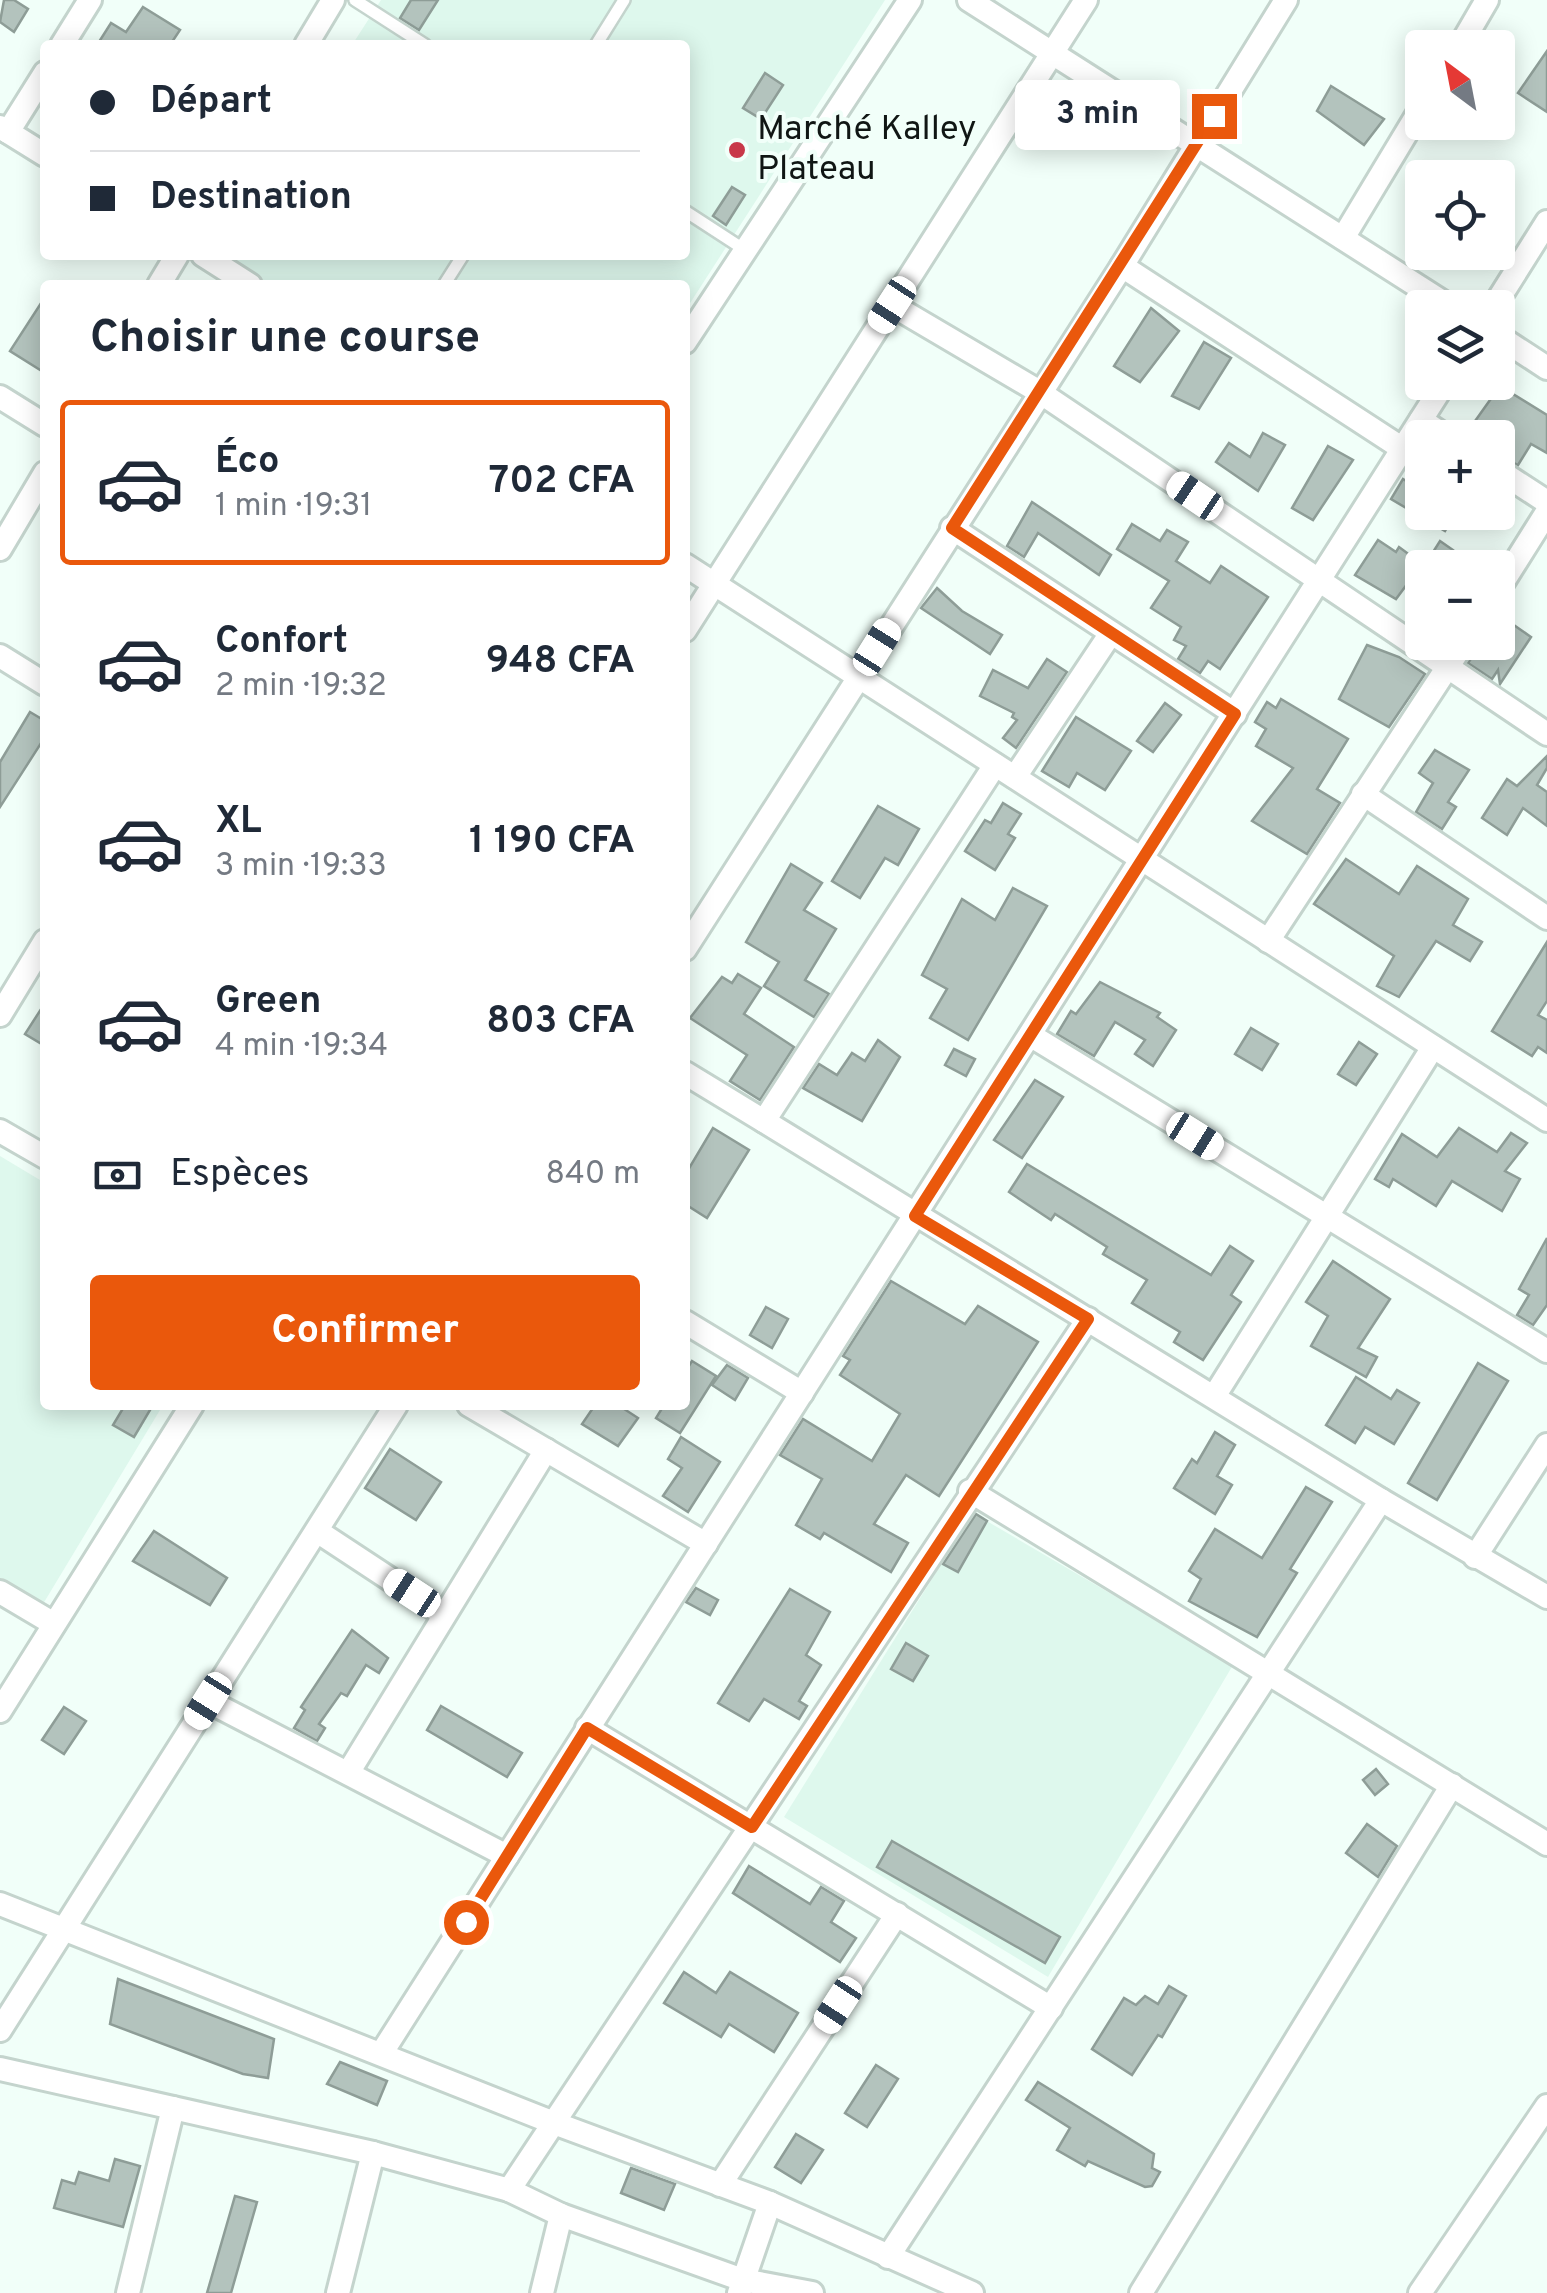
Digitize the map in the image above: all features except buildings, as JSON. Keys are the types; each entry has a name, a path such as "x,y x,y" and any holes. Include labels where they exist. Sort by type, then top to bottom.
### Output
{"street":[{"path":"65,40 90,0"},
{"path":"309,40 333,0"},
{"path":"690,334 910,0"},
{"path":"969,0 1424,290"},
{"path":"690,622 1086,0"},
{"path":"690,942 1038,391 1122,266 1286,0"},
{"path":"1469,30 1487,0"},
{"path":"40,80 4,129 40,152"},
{"path":"1344,238 1405,136"},
{"path":"1504,290 1547,222"},
{"path":"211,260 242,280"},
{"path":"1122,266 1403,449"},
{"path":"892,305 1038,391 1547,734"},
{"path":"1515,347 1547,368"},
{"path":"0,397 40,422"},
{"path":"1422,420 1434,400"},
{"path":"381,2054 1405,446"},
{"path":"1515,481 1547,502"},
{"path":"0,550 40,482"},
{"path":"1515,563 1547,512"},
{"path":"952,528 1235,714"},
{"path":"690,568 1547,1120"},
{"path":"764,1121 1005,771 1112,634"},
{"path":"0,656 40,681"},
{"path":"1268,940 1453,660"},
{"path":"1363,794 1547,918"},
{"path":"0,1015 40,948"},
{"path":"1030,1035 1547,1351"},
{"path":"1215,1395 1433,1047"},
{"path":"690,1076 1474,1557 1547,1597"},
{"path":"0,1131 40,1154"},
{"path":"509,2190 752,1827 970,1491 1088,1319"},
{"path":"690,1325 802,1392"},
{"path":"0,1710 189,1410"},
{"path":"0,2030 393,1410"},
{"path":"478,1410 706,1544"},
{"path":"1474,1557 1547,1445"},
{"path":"348,1772 546,1450"},
{"path":"970,1491 1547,1844"},
{"path":"888,2257 1381,1500"},
{"path":"316,1531 443,1614"},
{"path":"0,1592 54,1624"},
{"path":"208,1701 508,1856"},
{"path":"587,1728 1051,2008"},
{"path":"1141,2293 1452,1785"},
{"path":"0,1904 554,2123 770,2202 972,2293"},
{"path":"720,2185 897,1914"},
{"path":"0,2069 373,2153 509,2190 741,2286 812,2293"},
{"path":"1420,2293 1547,2106"},
{"path":"128,2293 173,2108"},
{"path":"338,2293 373,2153"},
{"path":"741,2286 770,2202"},
{"path":"542,2293 560,2214"}],"lane":[{"path":"355,0 417,40"},
{"path":"599,40 624,0"},
{"path":"690,214 745,250"}],"shaded area":[{"name":"Marché Kalley Plateau","path":"381,0 885,0 690,303 690,280 263,280 232,260 690,260 690,40 355,40"},
{"path":"0,1156 40,1180 40,1410 160,1410 43,1604 0,1578"},
{"path":"973,1513 1233,1665 1048,1977 784,1817"}],"place":[{"name":"Marché Kalley Plateau","path":"737,150"}],"route":[{"path":"466,1922 587,1728 752,1827 970,1491 1088,1319 915,1216 1235,714 952,528 1214,116"}]}
